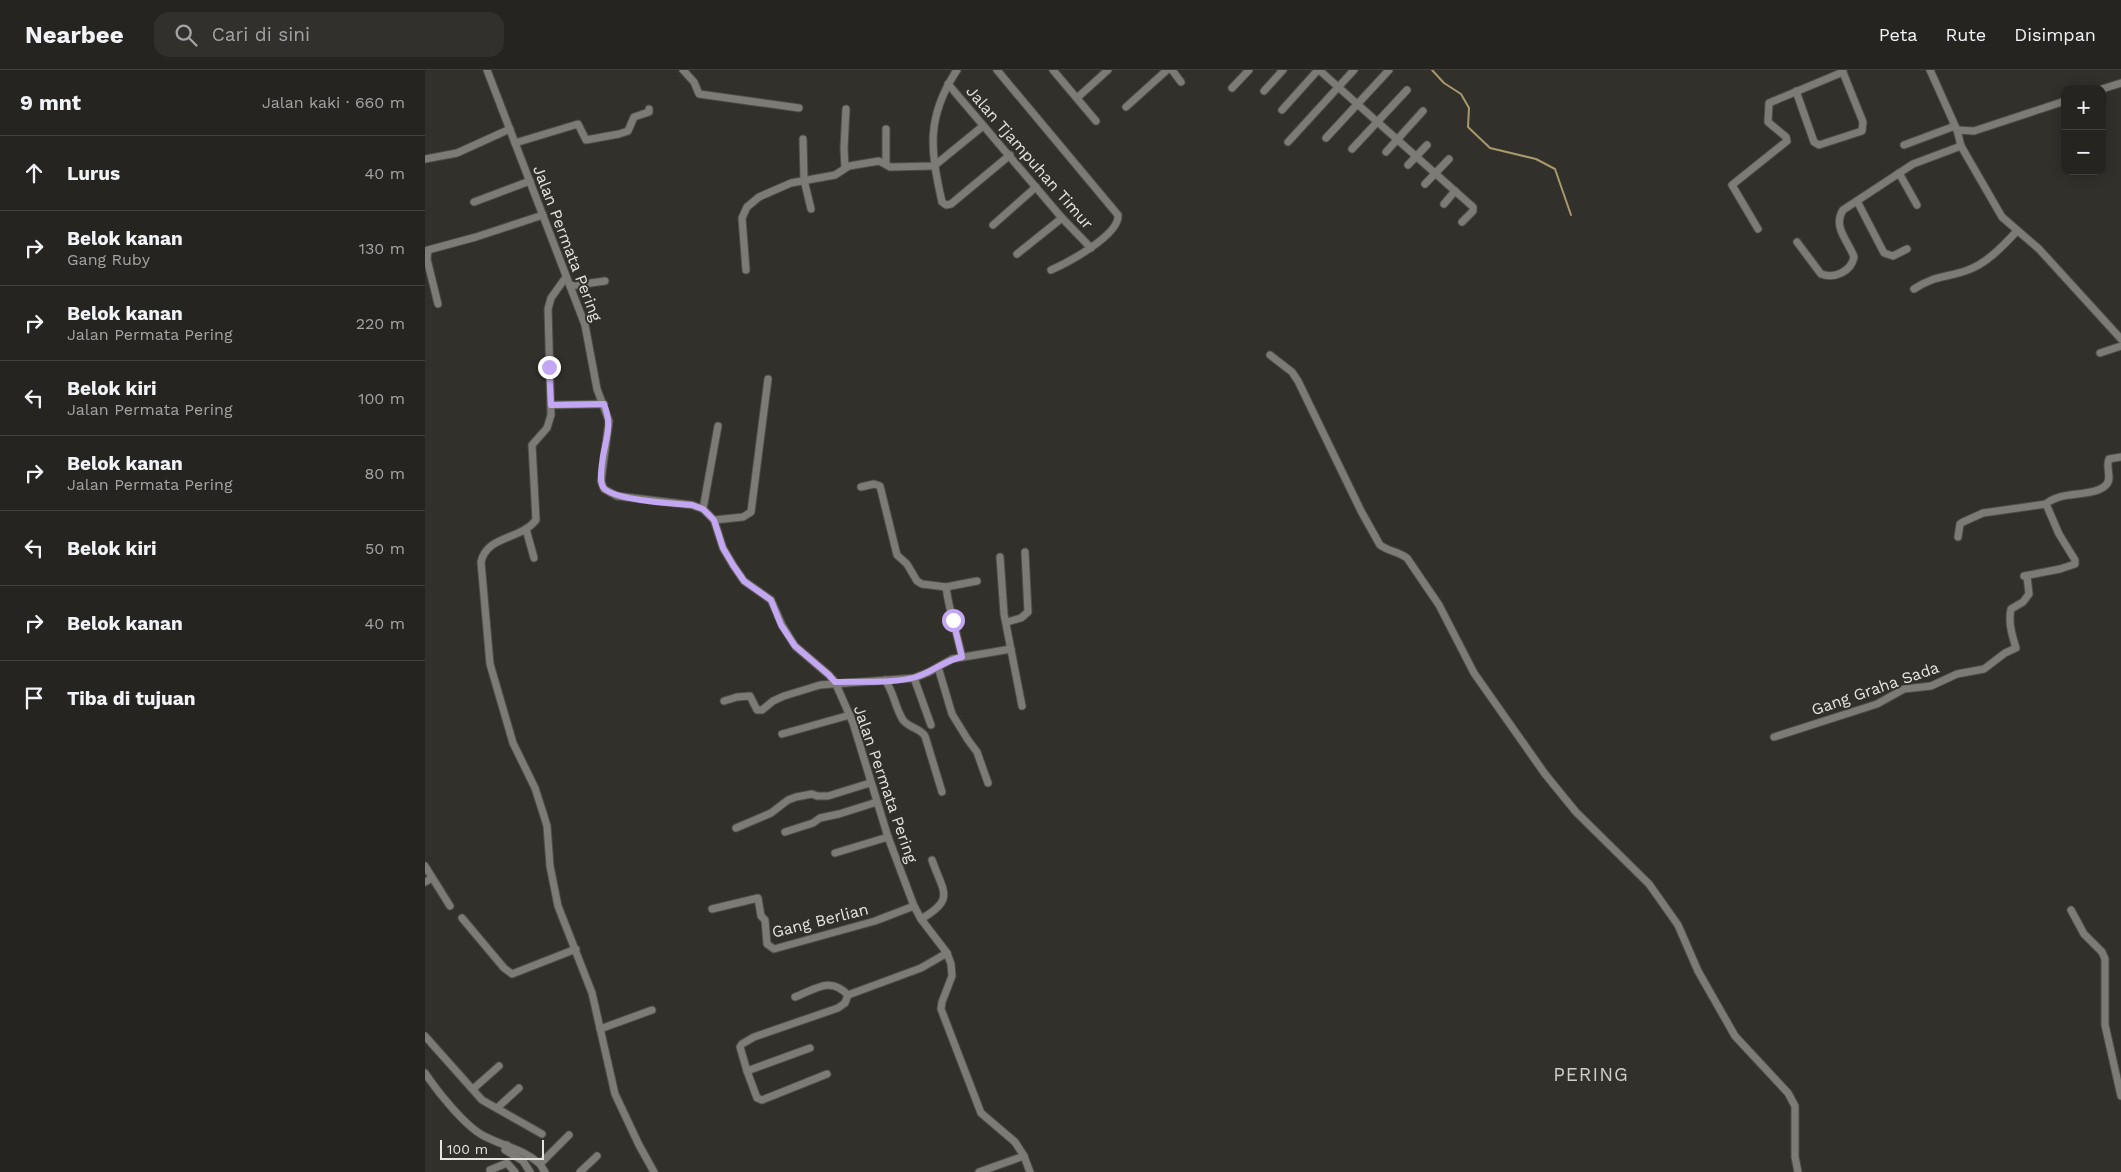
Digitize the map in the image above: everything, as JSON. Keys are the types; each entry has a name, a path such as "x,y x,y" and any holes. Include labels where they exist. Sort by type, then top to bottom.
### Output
{"street":[{"name":"Jalan Permata Pering","path":"487,70 585,325 597,389 609,421 601,481 604,489 617,496 692,505 703,509 714,520 723,548 740,576 771,600 781,625 795,646 835,682 850,716 868,768 888,837 914,906 921,919 947,953 952,976 941,1009 974,1099 984,1117 1015,1142 1024,1156 1030,1172"},
{"path":"683,70 694,82 699,94 799,108"},
{"path":"957,70 948,84 935,119 932,139 934,166 942,202 946,205 951,204 1009,156"},
{"path":"997,70 1116,212 1118,219 1115,225 1091,248 1076,259 1051,270"},
{"path":"1053,70 1096,121"},
{"path":"1077,98 1108,70"},
{"path":"1126,107 1167,70"},
{"path":"1172,70 1181,82"},
{"path":"1232,88 1249,70"},
{"path":"1265,91 1283,70"},
{"path":"1281,110 1319,70 1398,138 1473,209 1462,222"},
{"path":"1288,142 1354,70"},
{"path":"1326,138 1389,70"},
{"path":"1930,70 1956,128 1961,146 2002,217 2039,250 2121,338"},
{"path":"1758,229 1732,184 1786,143 1786,137 1768,122 1768,106 1770,102 1843,71 1863,122 1862,131 1819,145 1814,142 1796,91"},
{"path":"2106,88 2121,83"},
{"name":"Jalan Tjampuhan Timur","path":"948,84 1062,218 1091,248"},
{"path":"1351,149 1407,90"},
{"path":"1904,146 1956,128 1974,131 2061,102"},
{"path":"515,144 578,124 586,140 619,134 627,131 634,117 649,112 649,109"},
{"path":"845,168 846,109"},
{"path":"1386,152 1423,112"},
{"path":"746,270 742,218 747,207 777,188 804,180 835,175 845,168 879,161 897,168 934,166 983,126"},
{"path":"425,159 457,153 510,129"},
{"path":"886,164 887,129"},
{"path":"803,139 804,180 811,209"},
{"path":"1408,165 1427,145"},
{"path":"1797,242 1821,274 1829,276 1843,272 1850,266 1854,257 1841,230 1841,214 1843,210 1899,173 1931,156 1961,146"},
{"path":"1425,184 1449,159"},
{"path":"1899,173 1917,205"},
{"path":"473,202 529,181"},
{"path":"993,225 1036,187"},
{"path":"1445,204 1455,191"},
{"path":"1857,201 1884,253 1897,256 1907,249"},
{"path":"438,304 427,259 428,250 543,215"},
{"path":"1017,254 1062,218"},
{"path":"1914,289 1928,280 1970,270 1983,262 2017,232"},
{"path":"567,277 551,298 548,309 551,414 547,428 533,444 536,520 526,529 489,546 483,554 481,562 490,664 513,743 535,788 547,826 550,866 558,906 592,993 615,1094 639,1146 654,1172"},
{"path":"570,286 605,281"},
{"path":"2100,353 2121,346"},
{"path":"1270,355 1292,372 1298,382 1361,511 1380,545 1407,558 1439,605 1474,673 1545,774 1576,812 1649,884 1678,925 1698,971 1735,1036 1788,1093 1795,1106 1795,1157 1798,1172"},
{"path":"714,520 743,517 751,512 768,379"},
{"path":"551,405 604,404"},
{"path":"703,509 718,426"},
{"path":"1958,537 1960,524 1983,512 2046,504 2059,497 2105,487 2108,481 2107,466 2109,459 2120,457"},
{"path":"861,487 874,484 880,486 897,555 907,564 915,578 922,584 946,587 977,581"},
{"name":"Gang Graha Sada","path":"1774,737 1877,704 1904,689 1931,686 1957,674 1984,669 2005,653 2016,648 2010,614 2011,609 2023,602 2029,594 2025,576 2060,569 2076,562 2059,534 2046,504"},
{"path":"526,529 534,558"},
{"path":"1007,622 1021,618 1028,612 1025,552"},
{"path":"1000,557 1002,600 1023,706"},
{"path":"946,587 949,611 955,626 962,657"},
{"path":"725,701 737,697 750,696 757,710 762,710 784,696 821,684 914,678 952,659 1011,649"},
{"path":"939,667 952,714 977,752 988,783"},
{"path":"914,678 931,725"},
{"path":"885,680 893,694 903,720 908,725 920,730 925,736 942,792"},
{"path":"781,734 850,716"},
{"path":"736,828 771,813 788,800 796,797 809,794 828,796 871,783"},
{"path":"785,832 813,823 820,818 877,802"},
{"path":"835,853 888,837"},
{"path":"921,919 939,908 944,900 944,894 932,860"},
{"path":"425,866 451,906"},
{"path":"425,882 432,878"},
{"name":"Gang Berlian","path":"712,909 758,898 761,916 765,920 767,944 774,949 875,921 914,906"},
{"path":"2071,910 2084,934 2102,952 2105,959 2105,1025 2120,1082 2121,1096"},
{"path":"461,918 504,968 512,974 576,949"},
{"path":"827,1074 762,1100 757,1098 747,1071 741,1052 742,1044 838,1008 845,1003 848,995 921,968 947,953"},
{"path":"795,996 830,984 840,987 848,995"},
{"path":"600,1029 651,1010"},
{"path":"425,1036 482,1100 542,1134"},
{"path":"747,1071 810,1048"},
{"path":"473,1089 499,1066"},
{"path":"425,1073 439,1094 484,1136 529,1154 540,1164 545,1172"},
{"path":"497,1108 519,1088"},
{"path":"540,1164 569,1135"},
{"path":"507,1145 505,1150 523,1161 530,1172"},
{"path":"580,1172 597,1156"},
{"path":"979,1172 1024,1156"},
{"path":"491,1172 490,1170 507,1163 515,1172"}],"waterway":[{"path":"1432,70 1444,83 1461,94 1469,108 1468,127 1490,148 1536,159 1555,169 1571,215"}],"district":[{"name":"PERING","path":"1591,1074"}],"route":[{"path":"549,367 551,405 604,404 609,421 609,432 603,458 601,481 604,489 617,496 692,505 703,509 714,520 723,548 740,576 744,581 771,600 781,625 797,649 835,682 914,678 952,659 962,657 953,620"}]}
